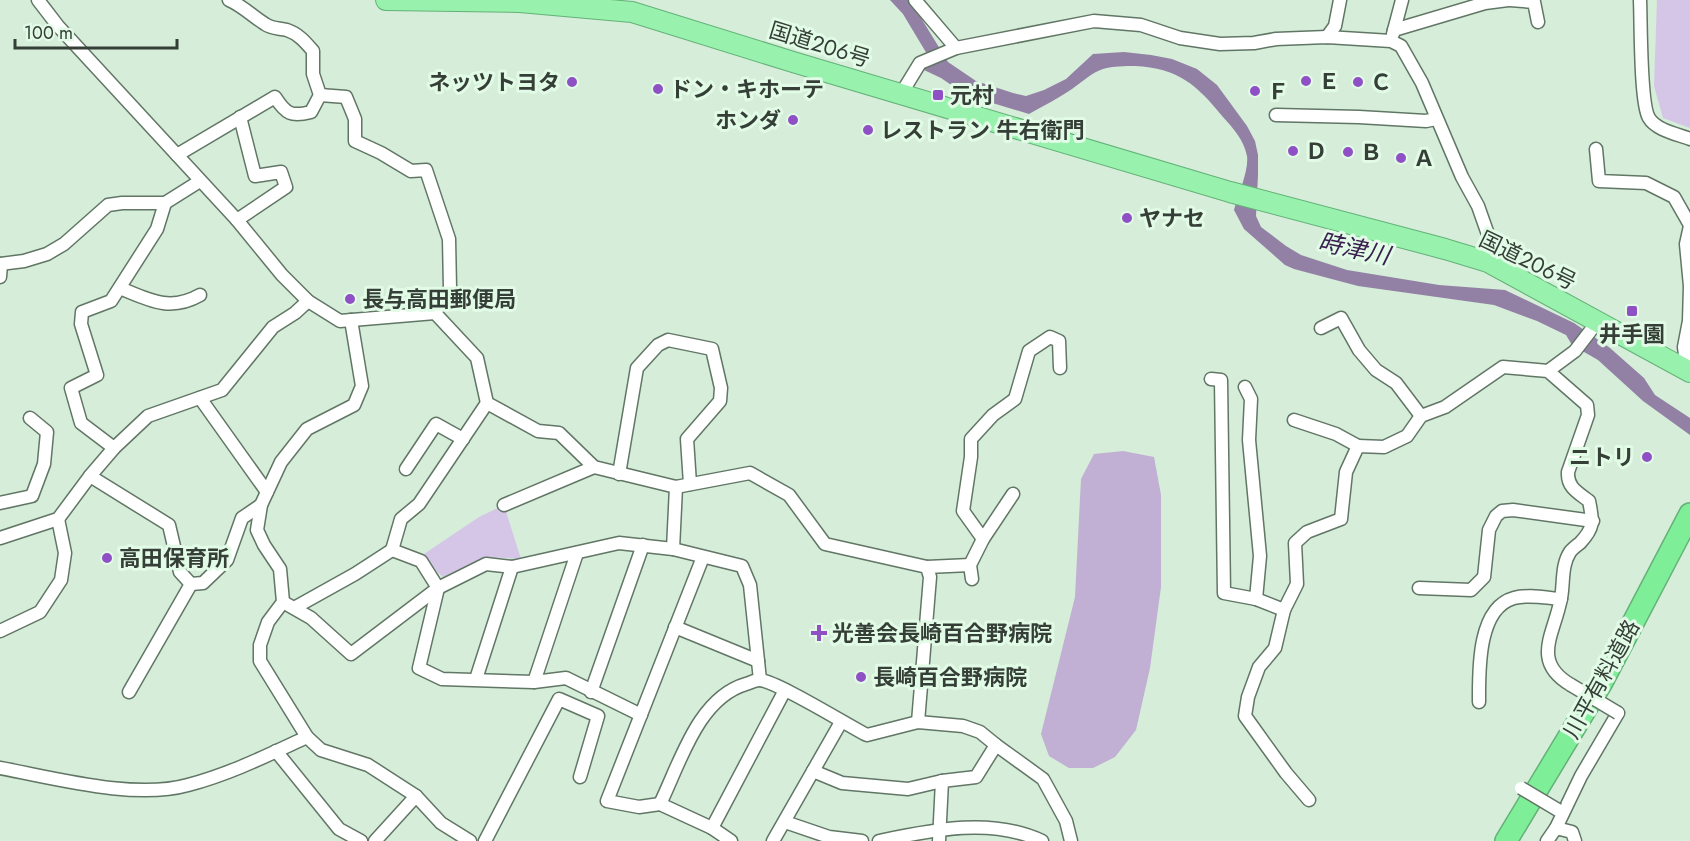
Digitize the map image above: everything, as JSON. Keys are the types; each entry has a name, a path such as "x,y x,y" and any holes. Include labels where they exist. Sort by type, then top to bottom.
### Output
{"highway":[{"name":"国道206号","path":"386,0 520,2 632,12 1230,192 1488,262 1594,326 1688,371"},
{"name":"川平有料道路","path":"1506,841 1602,682 1690,514"},
{"name":"川平有料道路","path":"1518,841 1611,678 1690,531"}],"street":[{"path":"38,0 58,26 237,220 282,275 308,301 340,321 435,313"},
{"path":"177,155 275,97 283,110 297,116 311,112 320,95 313,74 313,51 302,38 286,30 272,28 229,0"},
{"path":"915,0 956,48"},
{"path":"1327,38 1335,26 1340,0"},
{"path":"1401,0 1393,35 1422,83 1462,177 1478,206 1490,240 1488,262"},
{"path":"901,94 920,63 956,48 1094,21 1141,25 1180,38 1220,44 1254,43 1276,39 1393,35 1485,3 1509,0 1534,2 1538,21"},
{"path":"1640,0 1644,101 1649,118 1660,128 1690,139"},
{"path":"320,95 346,97 355,119 355,141 411,171 426,170 449,239 450,288 435,313"},
{"path":"1276,115 1425,121 1436,119"},
{"path":"237,220 286,187 281,172 255,176 240,117"},
{"path":"1596,149 1599,181 1646,183 1674,197 1690,226 1686,244 1690,286 1689,321 1684,347 1688,371"},
{"path":"0,277 0,263 24,261 47,254 64,244 108,205 129,202 165,203 200,181"},
{"path":"114,448 81,423 71,388 97,375 81,324 82,312 111,301 157,229 165,203"},
{"path":"120,288 172,304 185,303 200,295"},
{"path":"0,537 58,519 114,448 148,416 222,390 273,327 295,313 308,301"},
{"path":"435,313 477,358 487,403 419,504 401,519 392,550 356,574 289,605 268,622 260,645 260,661 307,737 321,750 368,765 416,796 441,823 470,841"},
{"path":"1321,328 1341,318 1359,350 1376,370 1396,382 1421,416"},
{"path":"351,320 362,386 354,405 307,429 281,462 261,505 257,530 280,569 289,605 311,618 351,654 438,588 486,564 512,567 619,543 673,549 742,566 750,585 760,680"},
{"path":"1548,371 1575,351 1594,326"},
{"path":"983,539 963,511 971,457 971,439 993,415 1015,399 1029,351 1050,337 1059,341 1060,368"},
{"path":"619,474 637,368 658,345 668,340 712,349 720,388 720,401 687,438 690,484"},
{"path":"1294,420 1336,434 1358,446 1384,447 1407,436 1421,416 1445,407 1503,367 1548,371 1587,405 1587,415 1568,472 1568,481 1572,488 1589,501 1593,520 1589,533 1570,552 1564,568 1561,599 1551,631 1547,656 1557,677 1618,713 1547,841"},
{"path":"1211,379 1221,380 1224,592 1256,599 1284,610"},
{"path":"1245,387 1251,399 1249,440 1260,556 1256,599"},
{"path":"200,398 267,492"},
{"path":"487,403 538,431 560,434 594,467 676,487 750,473 789,495 825,544 927,567 970,565"},
{"path":"0,503 32,496 44,464 47,432 30,418"},
{"path":"406,469 436,424 463,439"},
{"path":"1309,800 1286,773 1245,716 1248,697 1259,667 1275,648 1284,610 1297,584 1295,543 1307,532 1341,519 1346,472 1358,446"},
{"path":"504,506 594,467"},
{"path":"90,476 169,525 180,572 191,584"},
{"path":"673,549 676,487"},
{"path":"972,579 970,565 983,539 1013,494"},
{"path":"191,584 203,583 227,560 242,518 261,505"},
{"path":"1419,588 1471,590 1484,577 1490,530 1496,516 1502,512 1514,510 1593,520"},
{"path":"0,631 40,612 61,580 66,554 58,519"},
{"path":"591,692 644,545"},
{"path":"392,550 421,561 438,588 419,668 442,679 534,682 566,678 641,715"},
{"path":"534,682 577,553"},
{"path":"702,557 607,801 639,807 660,804 712,828 730,841"},
{"path":"476,679 512,567"},
{"path":"918,722 930,577 927,567"},
{"path":"129,692 191,584"},
{"path":"1479,702 1479,668 1487,623 1499,607 1513,598 1561,599"},
{"path":"675,627 758,662"},
{"path":"660,804 707,710 732,688 760,680 785,690 867,735 918,722 963,726 980,732 1043,778 1066,821 1071,841"},
{"path":"712,828 785,690"},
{"path":"485,841 559,699 598,716 580,777"},
{"path":"773,841 841,722"},
{"path":"0,768 121,789 157,790 186,786 218,776 254,763 307,737"},
{"path":"813,771 842,783 908,789 942,781 976,777 996,745"},
{"path":"276,751 339,829 361,841"},
{"path":"939,835 942,781"},
{"path":"1521,788 1558,810"},
{"path":"375,841 416,796"},
{"path":"785,822 829,837 862,841"},
{"path":"879,841 998,828 1032,836 1042,841"},
{"path":"1556,828 1572,831 1575,841"}],"shaded area":[{"name":"時津川","path":"890,0 910,0 948,62 976,81 1026,96 1066,79 1093,54 1124,52 1151,55 1172,59 1197,69 1217,85 1247,126 1255,141 1258,155 1256,216 1261,227 1286,246 1301,255 1347,270 1439,285 1505,290 1574,323 1610,348 1644,378 1655,395 1690,418 1690,435 1643,401 1598,360 1572,345 1566,335 1537,321 1494,305 1358,286 1285,265 1244,229 1234,210 1247,162 1246,150 1241,140 1231,125 1204,96 1185,80 1150,67 1107,68 1094,73 1029,114 966,95 941,78 924,70 927,54 903,14"},
{"path":"1657,0 1690,0 1690,128 1663,118 1654,86"},
{"path":"1123,451 1154,457 1161,495 1161,587 1150,668 1136,730 1115,757 1093,768 1069,768 1049,756 1041,734 1075,597 1081,479 1094,454"},
{"path":"504,505 521,559 487,557 443,577 436,571 424,554 479,517"}],"place":[{"name":"Ｅ","path":"1306,81"},
{"name":"ネッツトヨタ","path":"572,82"},
{"name":"Ｃ","path":"1358,82"},
{"name":"ドン・キホーテ","path":"658,89"},
{"name":"Ｆ","path":"1255,91"},
{"name":"元村","path":"938,95"},
{"name":"ホンダ","path":"793,120"},
{"name":"レストラン 牛右衛門","path":"868,130"},
{"name":"Ｄ","path":"1293,151"},
{"name":"Ｂ","path":"1348,152"},
{"name":"Ａ","path":"1401,158"},
{"name":"ヤナセ","path":"1127,218"},
{"name":"長与高田郵便局","path":"350,299"},
{"name":"井手園","path":"1632,311"},
{"name":"ニトリ","path":"1647,457"},
{"name":"高田保育所","path":"107,558"},
{"name":"光善会長崎百合野病院","path":"819,633"},
{"name":"長崎百合野病院","path":"861,677"}]}
